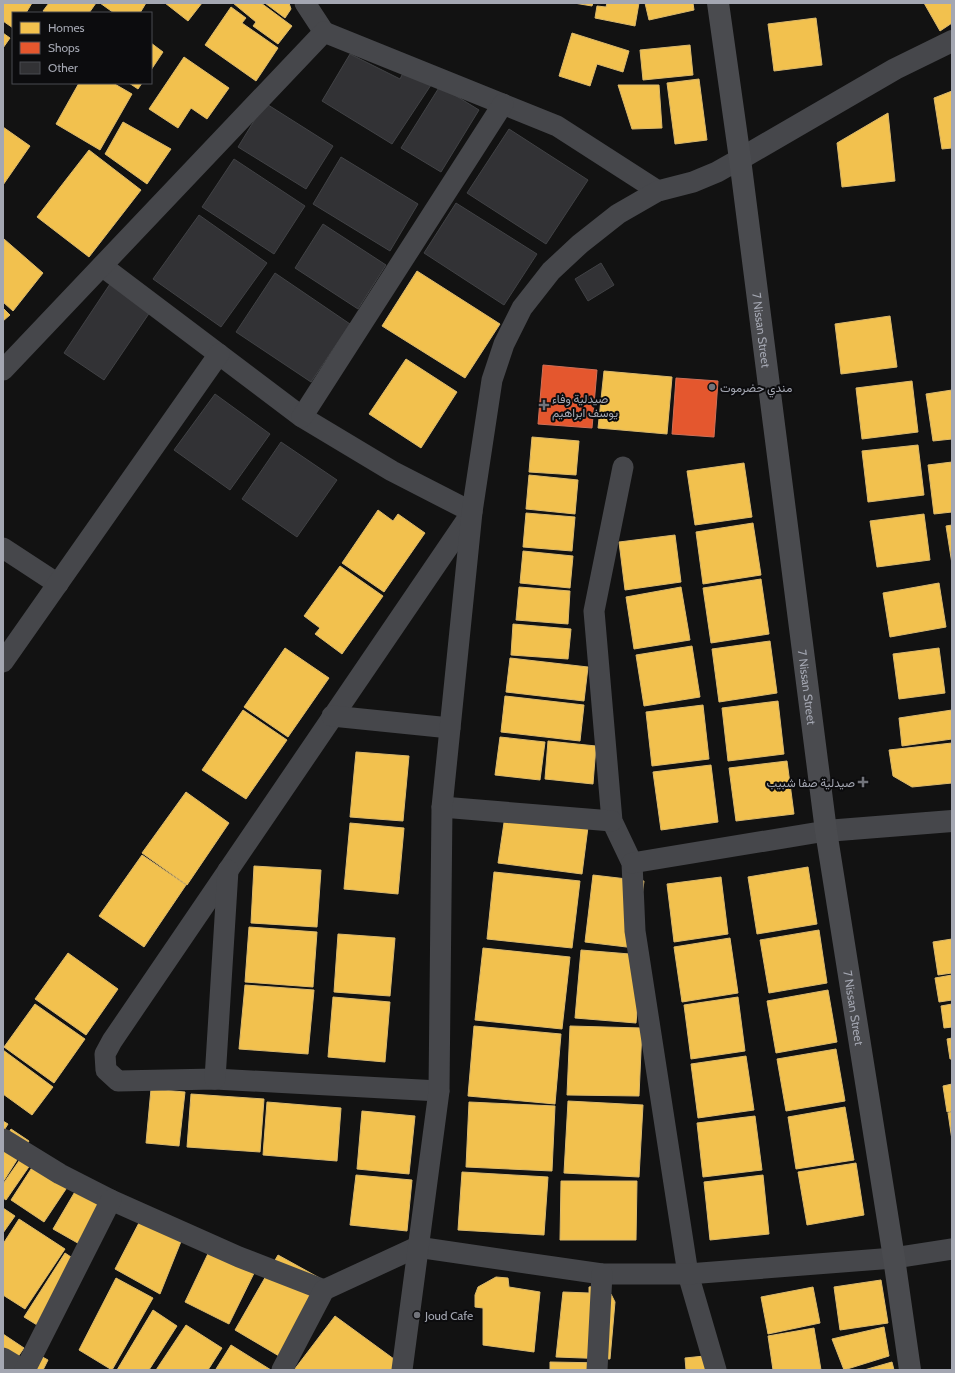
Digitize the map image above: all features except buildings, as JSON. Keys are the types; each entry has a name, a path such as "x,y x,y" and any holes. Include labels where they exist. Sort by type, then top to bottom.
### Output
{"main road":[{"name":"7 Nissan Street","path":"718,3 740,159 826,831 894,1258 910,1370"}],"street":[{"path":"305,3 324,32 557,126 658,192"},
{"path":"3,370 324,32"},
{"path":"402,1370 417,1247 439,1091 442,807 472,512 492,380 504,344 522,308 551,271 580,244 618,214 658,192 699,180 717,172 895,69 952,41"},
{"path":"302,417 503,104"},
{"path":"102,266 302,417 392,471 472,512"},
{"path":"3,662 219,354"},
{"path":"623,467 594,611 612,821 632,862 635,931 688,1274 716,1370"},
{"path":"439,1091 216,1079 118,1081 106,1070 105,1054 112,1041 332,716 472,512"},
{"path":"3,548 58,584"},
{"path":"332,716 450,728"},
{"path":"442,807 612,821"},
{"path":"632,862 826,831 952,822"},
{"path":"216,1079 228,870"},
{"path":"3,1139 60,1174 112,1200 239,1257 324,1290"},
{"path":"3,1358 24,1370 112,1200"},
{"path":"282,1370 324,1290 417,1247 602,1274 688,1274 894,1258 952,1249"},
{"path":"597,1370 602,1274"}],"place":[{"name":"مندي حضرموت","path":"712,387"},
{"name":"صيدلية وفاء يوسف ابراهيم","path":"544,405"},
{"name":"صيدلية صفا شبيب","path":"863,782"},
{"name":"Joud Cafe","path":"417,1315"}]}
